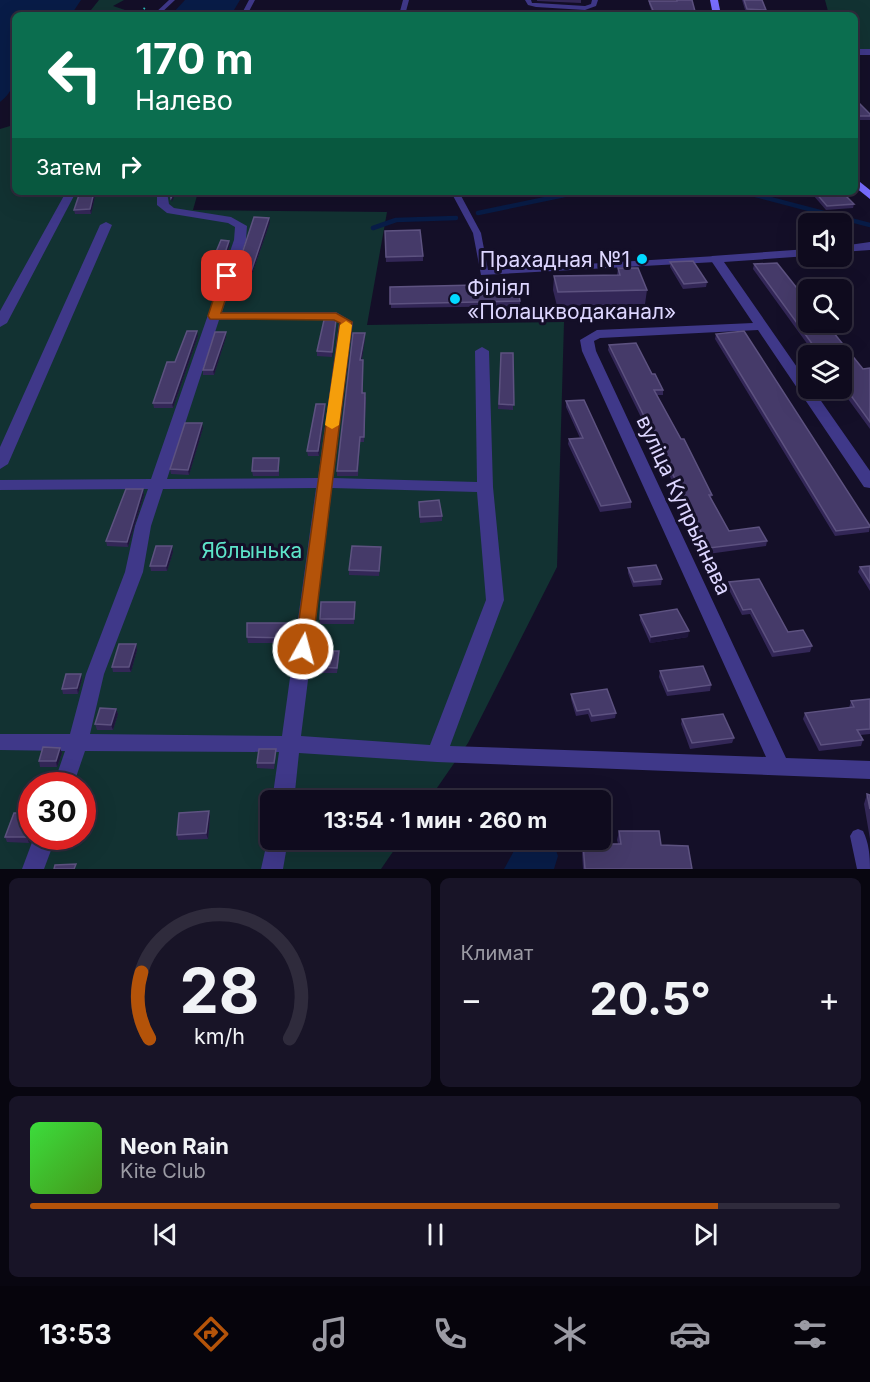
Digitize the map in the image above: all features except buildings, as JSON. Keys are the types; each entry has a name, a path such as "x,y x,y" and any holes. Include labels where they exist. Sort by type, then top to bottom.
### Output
{"street":[{"path":"858,184 870,196"},
{"path":"0,323 69,195"},
{"path":"68,772 78,742 95,674 134,572 143,526 240,240 241,226 231,220 171,211 163,205 162,195"},
{"path":"0,464 106,225"},
{"path":"852,248 870,246"},
{"path":"716,259 798,253"},
{"path":"716,259 870,483"},
{"path":"214,316 336,316 346,322 285,790"},
{"name":"вуліца Купрыянава","path":"764,326 597,334 587,340 589,351 780,766"},
{"path":"437,754 495,600 484,487 482,351"},
{"path":"0,485 157,486 324,483 484,487"},
{"path":"0,742 291,744 437,754 870,770"},
{"path":"33,869 40,850"},
{"path":"272,869 275,850"}],"lane":[{"path":"159,12 172,0"},
{"path":"528,0 536,5 585,8 594,5 595,0"},
{"path":"457,195 477,233 484,273 716,259"},
{"path":"858,836 864,869"}],"green space":[{"path":"99,0 124,0 113,6 125,10 121,12 89,12"},
{"path":"825,0 870,0 870,49 858,50 858,12 828,12"},
{"name":"Яблынька","path":"12,123 12,195 197,195 193,210 387,212 367,325 564,322 557,567 468,743 436,790 260,790 260,850 394,850 381,869 0,869 0,129"}],"water":[{"path":"0,0 81,0 73,12 12,12 12,87 0,102"},
{"path":"185,0 240,0 233,12 174,12"},
{"path":"514,850 556,850 558,856 554,869 504,869"}],"waterway":[{"path":"478,213 565,195"},
{"path":"755,195 870,225"},
{"path":"373,228 396,220 456,218"}],"slow traffic":[{"path":"332,425 346,325"}],"place":[{"name":"Прахадная №1","path":"642,259"},
{"name":"Філіял «Полацкводаканал»","path":"455,299"}],"route":[{"path":"227,276 214,316 336,316 346,322 303,649"}]}
